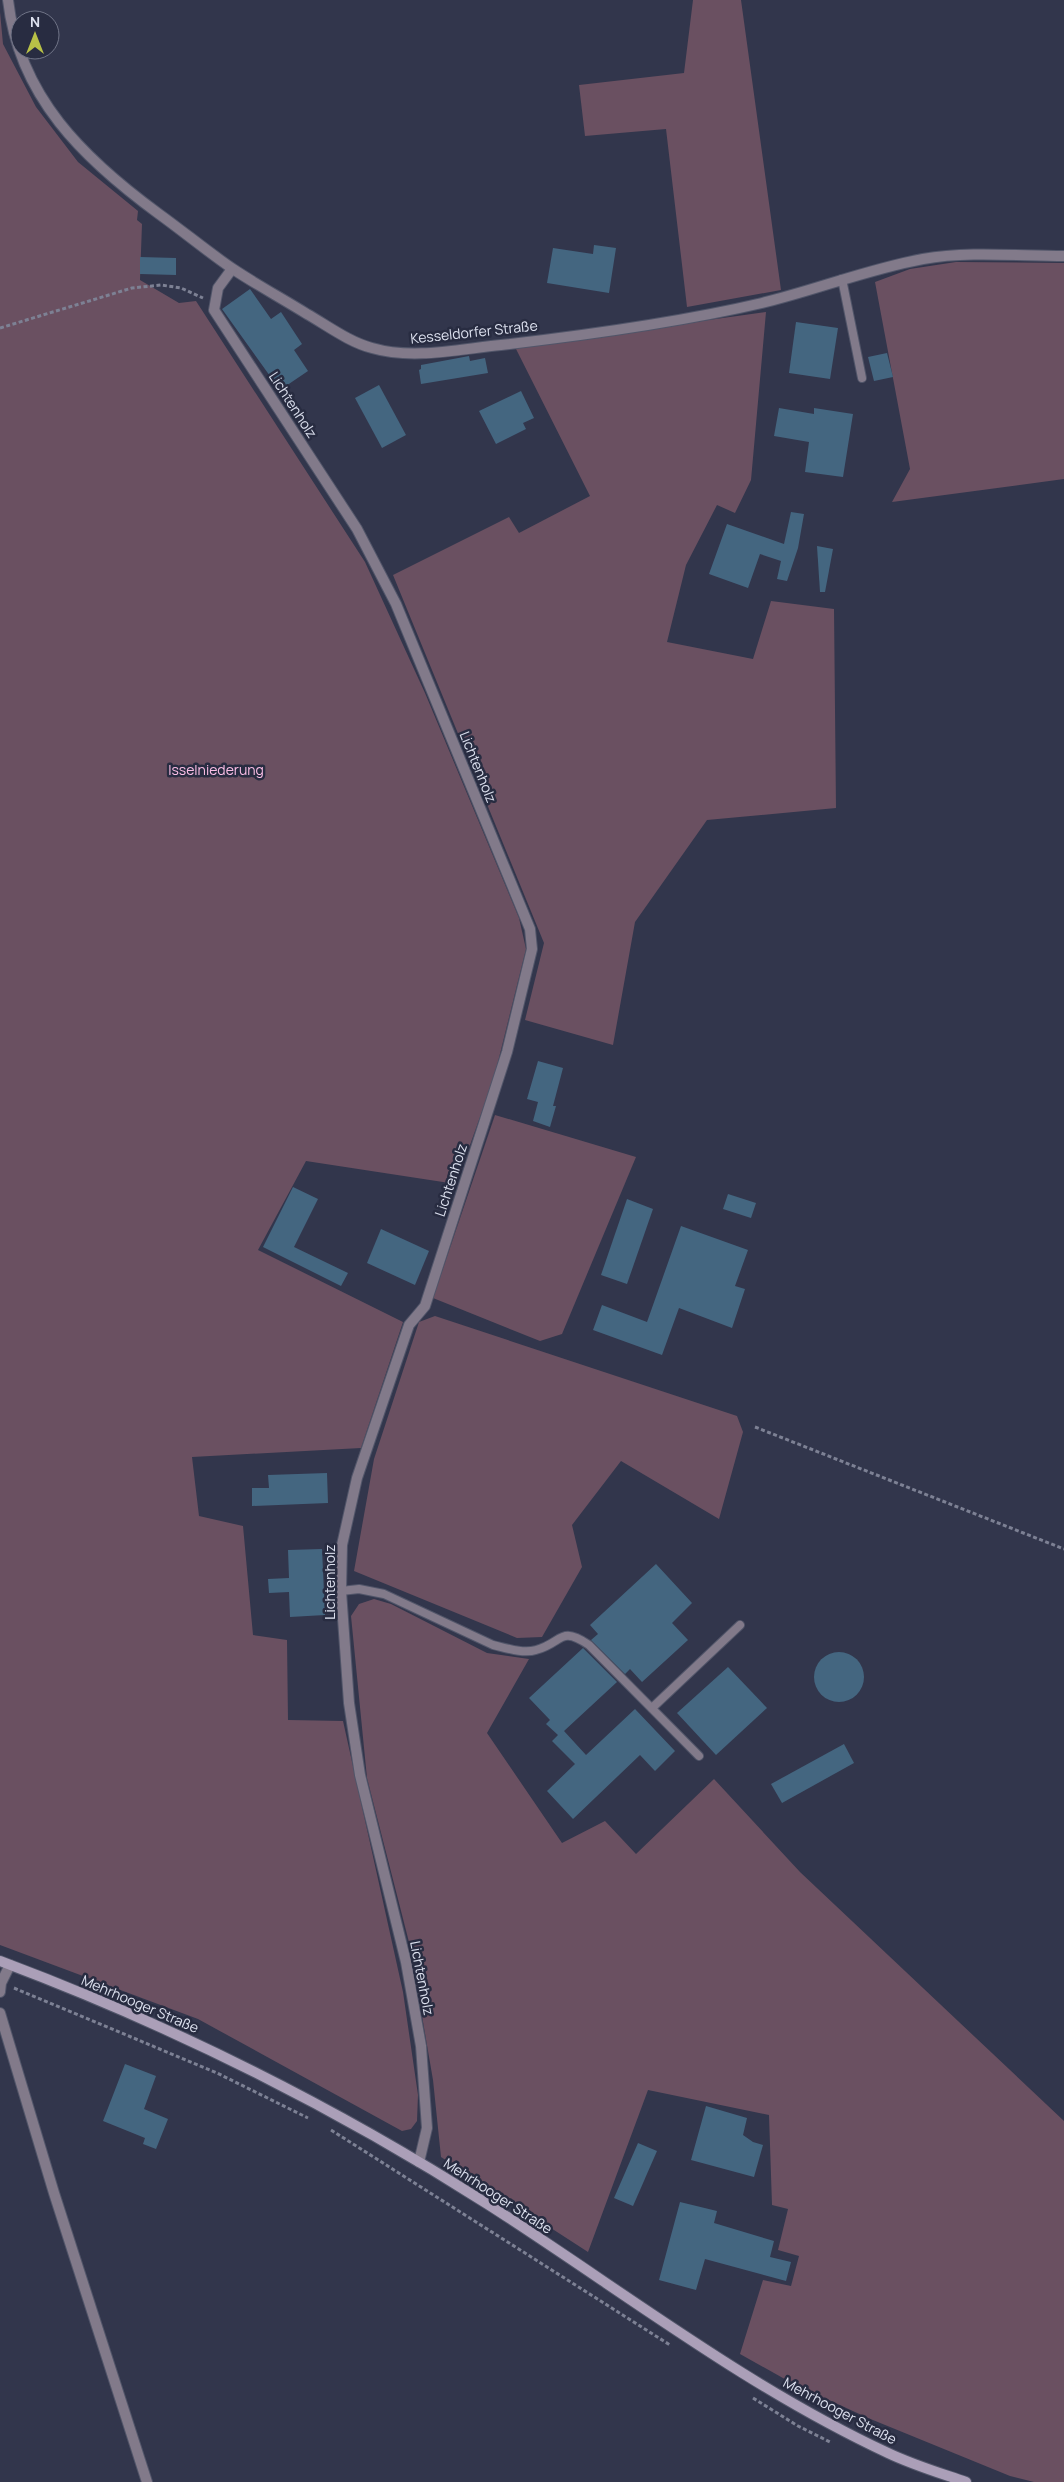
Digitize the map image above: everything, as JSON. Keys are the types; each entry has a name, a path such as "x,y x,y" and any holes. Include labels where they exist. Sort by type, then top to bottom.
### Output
{"main road":[{"name":"Mehrhooger Straße","path":"0,1961 114,2005 218,2053 328,2110 419,2162 815,2416 890,2454 966,2482"}],"street":[{"name":"Kesseldorfer Straße","path":"8,0 11,28 22,60 39,94 64,130 105,173 232,268 345,337 369,348 394,353 430,352 510,344 704,316 785,298 869,271 941,257 1064,256"},
{"path":"215,304 218,288 232,268"},
{"name":"Lichtenholz","path":"215,304 214,310 357,529 396,604 530,929 532,948 507,1052 425,1306 409,1325 357,1478 342,1546 342,1591 349,1703 360,1774 406,1962 421,2046 427,2128 419,2162"},
{"path":"0,1988 10,1965"},
{"path":"0,2013 54,2193 147,2482"}],"lane":[{"path":"842,279 862,378"},
{"path":"342,1591 359,1589 384,1594 493,1645 512,1649 535,1651 565,1636 574,1635 589,1644 699,1756"},
{"path":"652,1708 740,1625"}],"path":[{"path":"0,328 132,288 161,285 181,288 215,304"},
{"path":"754,1427 1064,1549"},
{"path":"0,1988 217,2073 313,2120"},
{"path":"322,2125 674,2348"},
{"path":"748,2395 798,2426 831,2442"}],"green space":[{"path":"693,0 741,0 781,290 687,307 666,129 585,136 579,85 684,73"},
{"name":"Isselniederung","path":"0,12 3,44 36,107 78,162 138,211 137,220 142,224 140,280 179,303 196,301 365,562 425,693 519,918 526,949 494,1078 456,1184 306,1161 258,1250 403,1322 361,1448 192,1457 199,1516 243,1526 253,1635 287,1640 288,1720 343,1721 403,1992 418,2095 417,2121 411,2129 402,2131 198,2019 0,1945"},
{"path":"956,262 1064,263 1064,479 892,502 910,469 875,282 910,269"},
{"path":"766,312 751,480 735,513 717,505 686,565 667,642 753,659 771,601 834,609 836,808 707,820 635,922 613,1045 525,1020 544,943 393,575 509,517 519,533 590,496 515,347"},
{"path":"495,1115 636,1157 562,1334 540,1341 433,1298"},
{"path":"435,1316 737,1416 743,1432 719,1519 621,1461 572,1525 582,1567 542,1637 517,1638 354,1571 374,1459 419,1322"},
{"path":"374,1599 391,1604 487,1653 529,1659 487,1733 562,1843 605,1821 636,1854 714,1779 800,1872 1064,2121 1064,2482 1034,2482 1010,2476 868,2418 790,2382 740,2354 763,2280 791,2286 799,2256 778,2250 788,2209 772,2205 769,2115 648,2090 588,2252 441,2157 433,2080 410,1946 367,1778 351,1616 359,1604"}],"building":[{"path":"594,245 616,248 609,293 547,283 553,248 593,254"},
{"path":"140,257 176,258 176,275 140,274"},
{"path":"250,289 271,319 281,312 302,344 294,350 308,371 280,390 222,309"},
{"path":"796,322 838,328 830,379 789,373"},
{"path":"887,353 893,377 874,381 868,357"},
{"path":"469,356 470,361 485,358 488,373 421,384 419,370 421,365"},
{"path":"379,385 406,435 382,448 355,398"},
{"path":"521,391 534,418 523,423 526,429 496,444 479,411"},
{"path":"779,408 814,414 814,408 853,414 843,477 805,472 809,442 774,436"},
{"path":"791,512 804,514 798,548 787,581 777,579 781,561 760,554 748,588 709,574 727,524 784,544"},
{"path":"817,546 833,549 825,592 820,592"},
{"path":"538,1061 563,1068 553,1106 556,1106 550,1127 533,1121 538,1102 527,1099"},
{"path":"293,1187 318,1199 294,1247 348,1273 341,1286 263,1247"},
{"path":"728,1194 756,1203 751,1218 723,1209"},
{"path":"627,1199 653,1209 627,1284 601,1275"},
{"path":"681,1226 748,1250 735,1286 745,1289 732,1328 679,1308 662,1355 593,1330 602,1305 647,1322"},
{"path":"381,1229 429,1251 415,1285 367,1263"},
{"path":"327,1473 328,1503 252,1506 252,1488 269,1488 268,1475"},
{"path":"322,1549 325,1615 290,1617 289,1592 269,1593 268,1579 289,1578 288,1550"},
{"path":"656,1564 692,1603 672,1623 688,1640 642,1682 630,1669 625,1674 591,1640 598,1634 590,1625"},
{"path":"583,1648 617,1682 564,1731 586,1755 635,1709 675,1751 655,1771 640,1755 573,1819 547,1791 575,1764 552,1741 558,1735 546,1724 550,1720 529,1698"},
{"path":"839,1652 848,1654 859,1663 864,1677 862,1686 853,1697 839,1702 830,1700 819,1691 814,1677 816,1668 825,1657"},
{"path":"728,1667 767,1708 716,1755 677,1713"},
{"path":"844,1744 854,1763 782,1803 771,1784"},
{"path":"125,2064 156,2076 144,2109 168,2119 156,2149 143,2144 145,2138 103,2121"},
{"path":"706,2106 747,2118 743,2135 753,2142 763,2145 754,2177 691,2160"},
{"path":"638,2143 657,2151 633,2206 614,2198"},
{"path":"680,2202 717,2211 714,2223 774,2241 770,2257 791,2262 786,2281 705,2259 696,2290 659,2280"}]}
